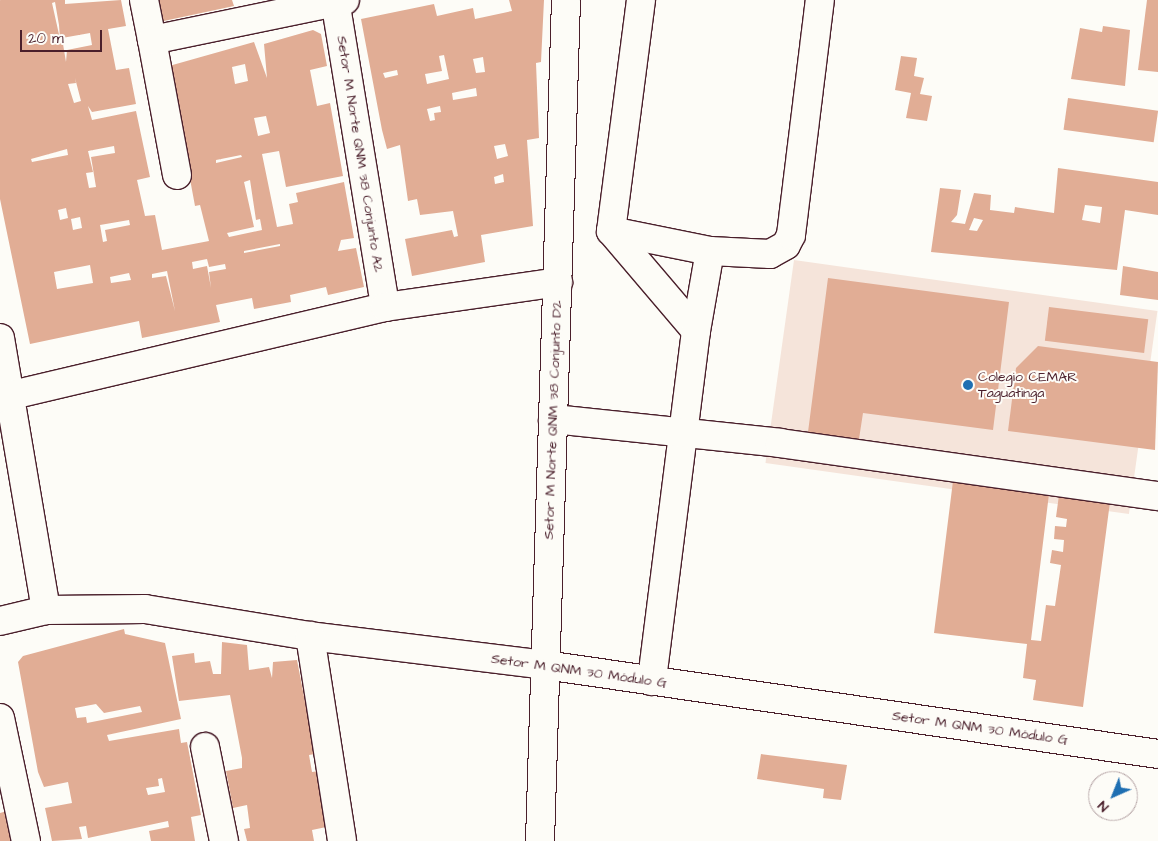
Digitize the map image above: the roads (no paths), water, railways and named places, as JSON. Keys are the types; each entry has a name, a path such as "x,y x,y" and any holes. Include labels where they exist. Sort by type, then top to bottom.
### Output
{"street":[{"path":"144,0 178,174"},
{"name":"Setor M Norte QNM 38 Conjunto D2","path":"540,841 566,0"},
{"path":"641,0 611,231 696,331"},
{"path":"611,231 710,251 770,254 786,245 791,235 820,0"},
{"path":"152,40 339,1"},
{"name":"Setor M Norte QNM 38 Conjunto A2","path":"339,1 385,307"},
{"path":"652,681 681,432 710,251"},
{"path":"6,397 385,307 558,282"},
{"path":"0,338 6,397 46,610"},
{"path":"553,419 681,432 1158,496"},
{"name":"Setor M QNM 30 Módulo G","path":"0,621 46,610 145,609 310,636 545,665 1158,754"},
{"path":"310,636 342,841"},
{"path":"0,718 26,841"},
{"path":"205,747 224,841"}],"place":[{"name":"Colegio CEMAR Taguatinga","path":"968,385"}]}
